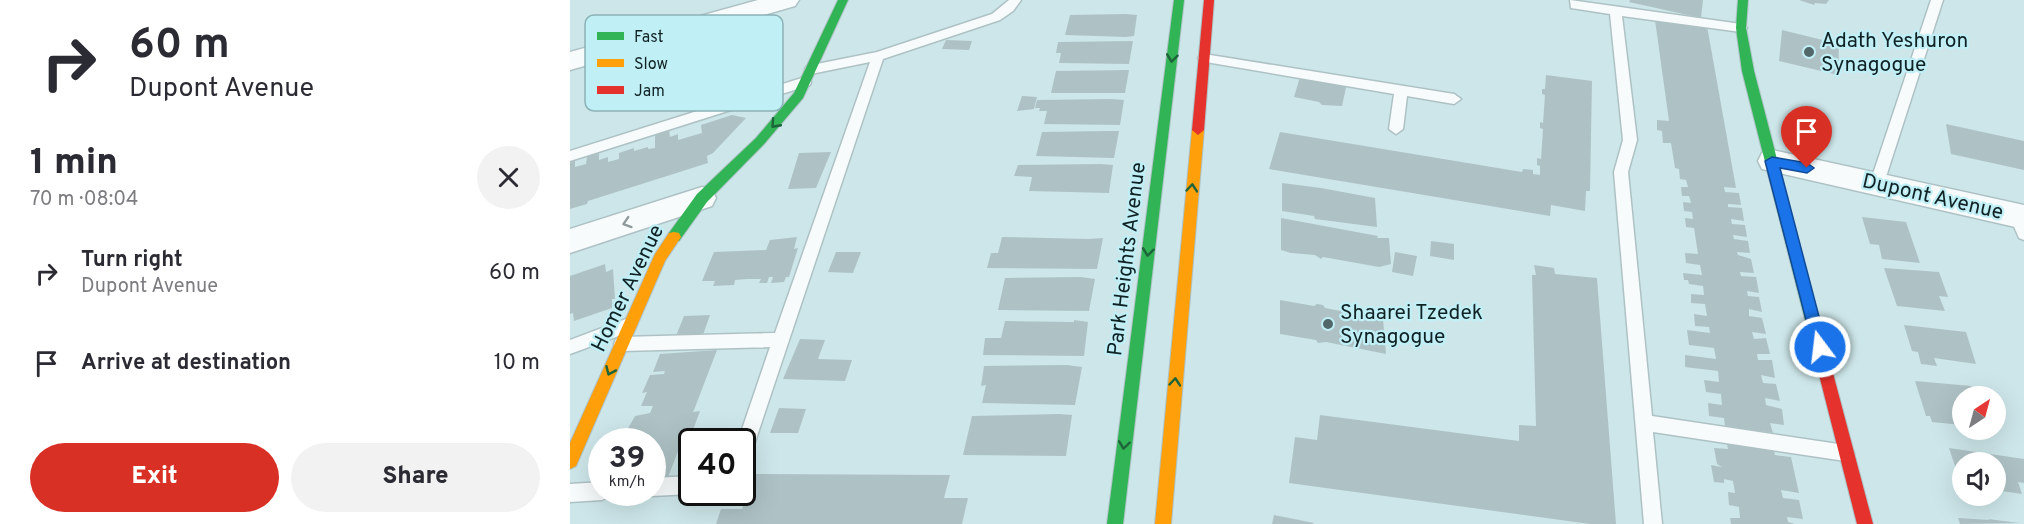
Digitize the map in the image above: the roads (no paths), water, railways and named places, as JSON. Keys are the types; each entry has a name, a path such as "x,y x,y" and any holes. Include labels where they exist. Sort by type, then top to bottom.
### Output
{"main road":[{"name":"Homer Avenue","path":"570,461 660,258 702,198 782,117 805,82 843,0"},
{"name":"Park Heights Avenue","path":"1115,524 1179,0"},
{"path":"1163,524 1169,336 1204,58 1209,0"},
{"path":"1743,0 1741,28 1748,71 1865,524"}],"street":[{"path":"734,15 788,0"},
{"path":"570,61 585,57"},
{"name":"Dupont Avenue","path":"1772,161 1877,183 2021,222"},
{"path":"570,241 702,198"}],"lane":[{"path":"811,69 878,56 996,17 1010,8 1015,0"},
{"path":"1576,0 1575,5 1616,12 1741,28"},
{"path":"1877,183 1937,0"},
{"path":"1616,12 1630,140 1621,172 1653,524"},
{"path":"751,428 878,56"},
{"path":"1204,58 1454,99"},
{"path":"783,89 805,82"},
{"path":"1396,129 1401,90"},
{"path":"570,156 713,111"},
{"path":"570,347 631,324"},
{"path":"1138,332 1169,336"},
{"path":"622,344 782,340"},
{"path":"1644,423 1848,453"},
{"path":"570,493 588,492"}],"place":[{"name":"Adath Yeshuron Synagogue","path":"1809,52"},
{"name":"Shaarei Tzedek Synagogue","path":"1328,324"}]}
